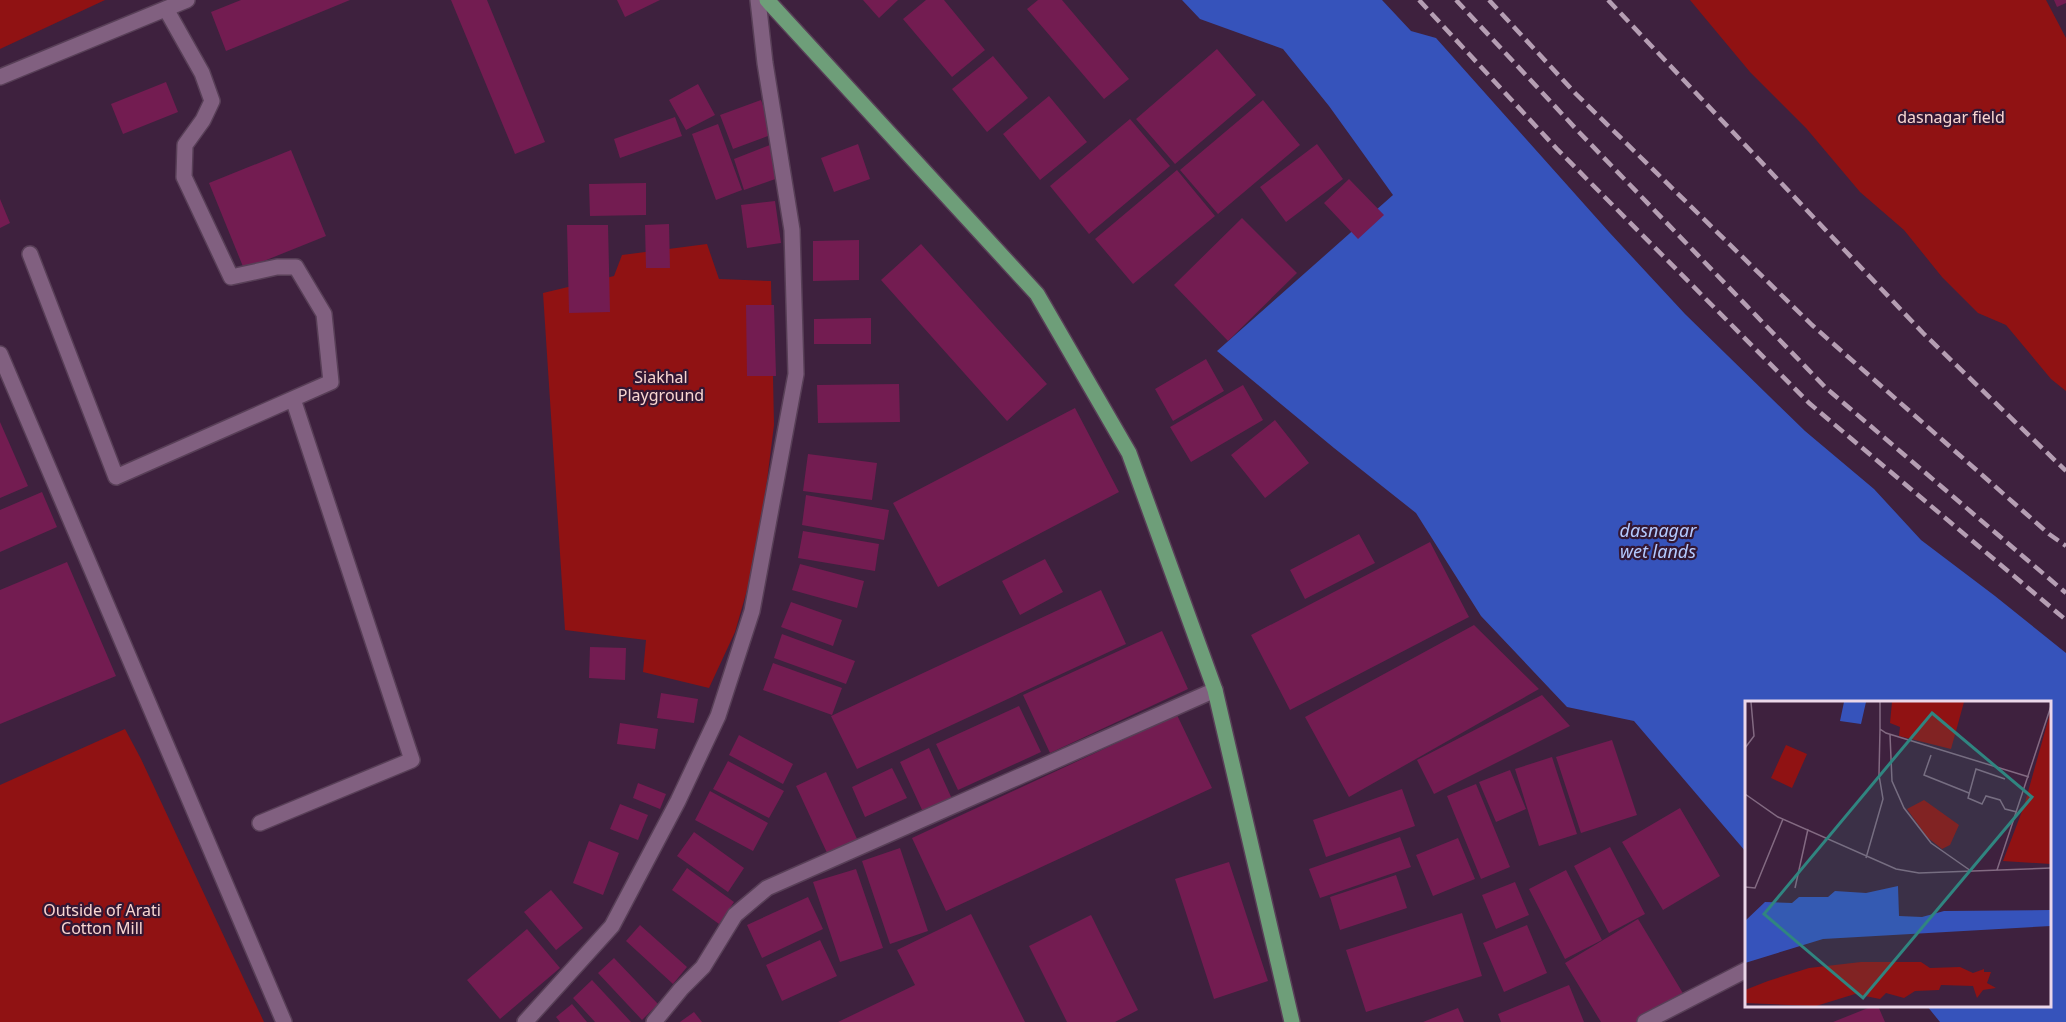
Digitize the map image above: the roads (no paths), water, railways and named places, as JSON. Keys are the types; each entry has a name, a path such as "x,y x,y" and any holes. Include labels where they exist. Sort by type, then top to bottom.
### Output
{"main road":[{"path":"767,0 1037,294 1129,453 1215,690 1292,1022"}],"street":[{"path":"0,77 187,0"},
{"path":"525,1022 612,926 678,801 718,716 752,611 795,374 792,230 765,63 758,0"},
{"path":"30,254 116,477 331,382 324,314 296,267 277,267 231,277 184,177 185,145 203,120 212,101 202,73 166,9"},
{"path":"0,354 284,1022"},
{"path":"260,823 412,760 293,399"},
{"path":"654,1022 681,989 703,968 735,915 766,888 1215,690"},
{"path":"1645,1022 1745,971"}],"water":[{"name":"dasnagar wet lands","path":"1182,0 1382,0 1411,31 1436,38 1685,314 1805,431 1874,489 1921,540 2066,653 2066,1022 1940,1022 1928,1007 2051,1007 2051,701 1745,701 1745,851 1634,721 1567,707 1481,616 1416,513 1217,351 1393,195 1329,106 1283,49 1200,19"}],"railway":[{"path":"1419,0 1557,149 1809,403 2066,620"},
{"path":"1456,0 1577,130 1826,388 2066,593"},
{"path":"1489,0 1576,94 1812,325 2049,534 2066,546"},
{"path":"1608,0 1923,333 2066,471"}],"park label":[{"name":"dasnagar field","path":"1951,117"},
{"name":"Siakhal Playground","path":"661,386"},
{"name":"Outside of Arati Cotton Mill","path":"102,919"}]}
